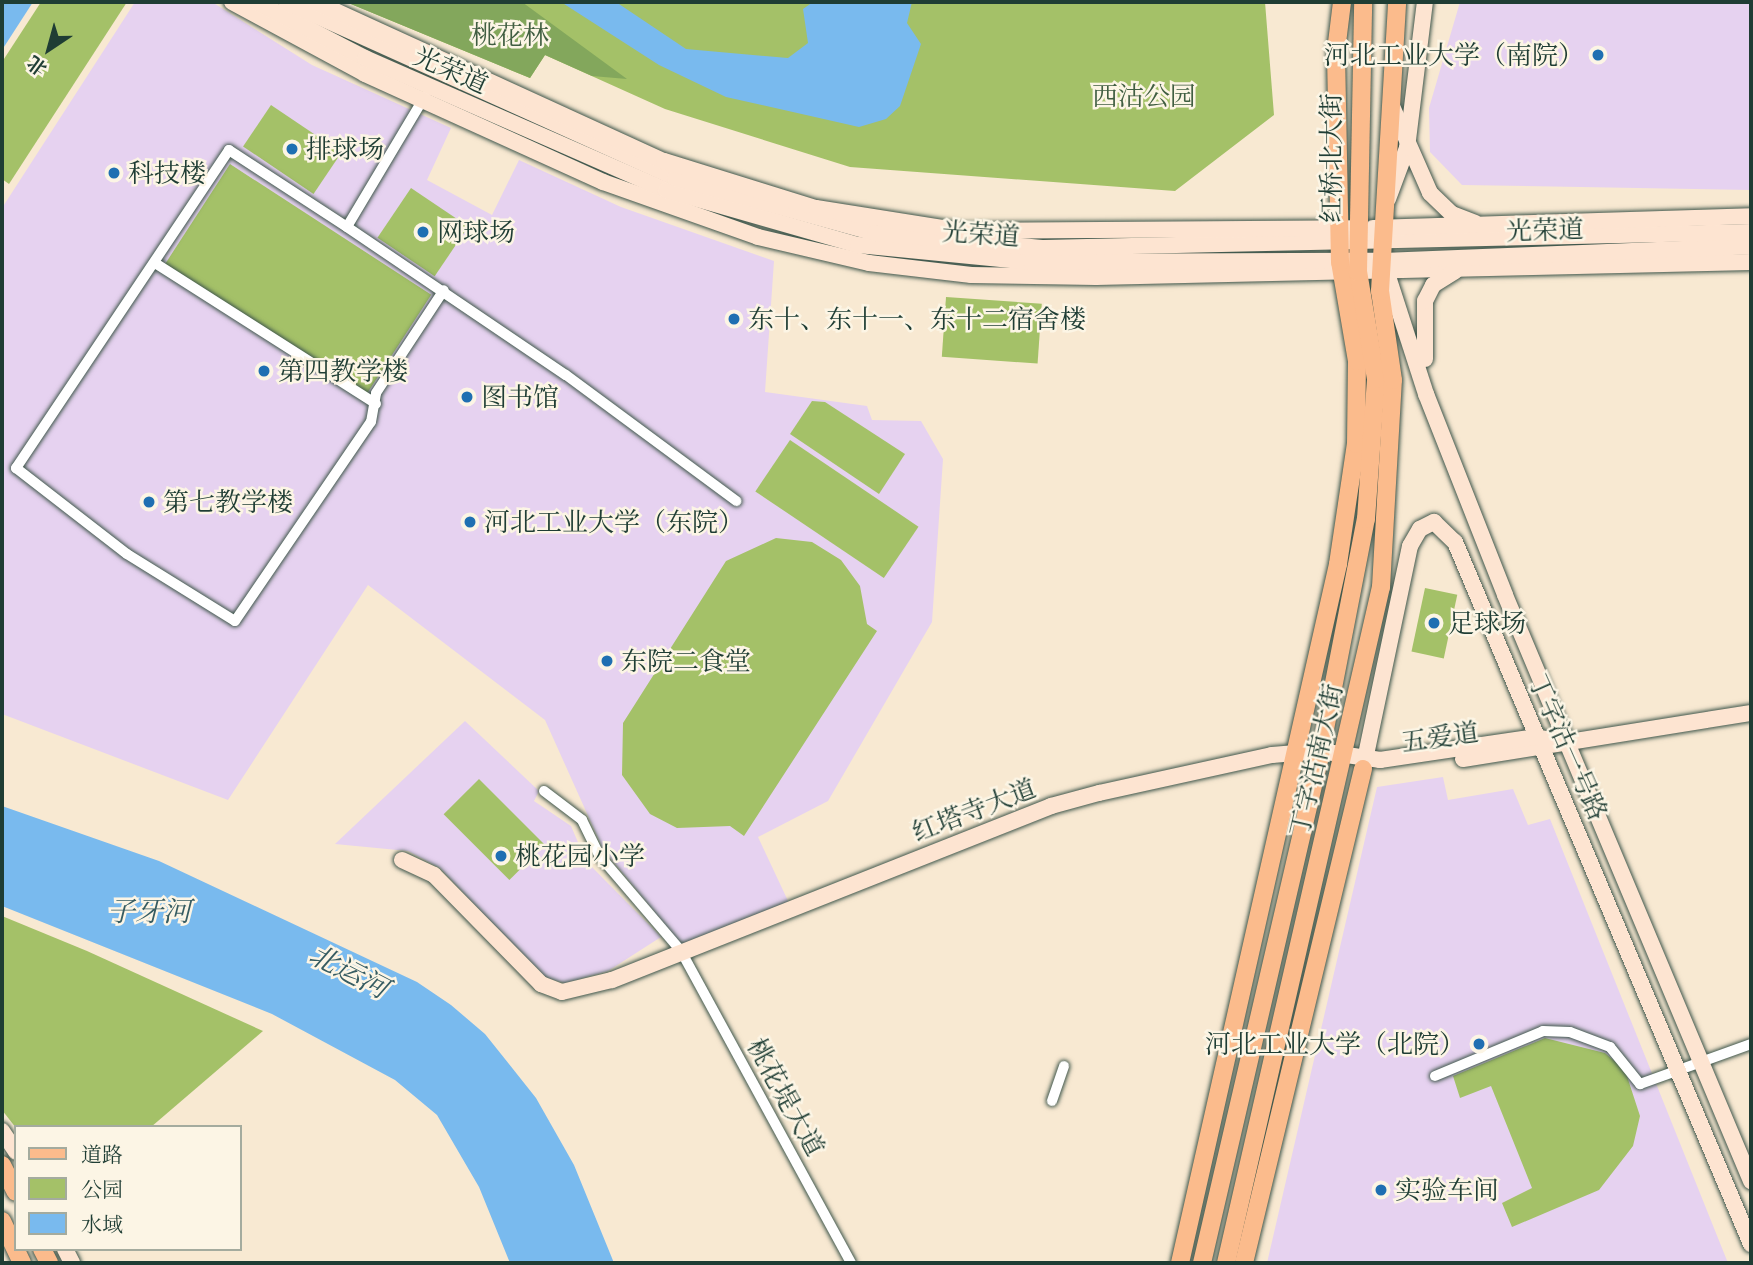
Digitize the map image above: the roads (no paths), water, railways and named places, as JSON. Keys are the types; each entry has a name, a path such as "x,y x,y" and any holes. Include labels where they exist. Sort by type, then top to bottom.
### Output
{"main road":[{"path":"232,2 324,54 434,80 664,161 853,215 961,231 1385,234 1488,225 1751,216"},
{"name":"光荣道","path":"257,2 434,80 678,195 831,240 1031,262 1384,268 1751,246"},
{"name":"光荣道","path":"286,2 434,80"},
{"path":"316,2 434,80"},
{"path":"1342,2 1336,51 1349,234"},
{"name":"红桥北大街","path":"1349,267 1363,2"},
{"name":"红桥北大街","path":"1384,268 1389,97 1397,2"},
{"path":"1388,199 1407,148 1424,2"},
{"path":"1389,97 1407,148 1440,204 1488,225"},
{"name":"光荣道","path":"1385,234 1521,241 1751,232"},
{"path":"1384,268 1456,271 1751,262"},
{"path":"1180,1263 1338,564 1356,444 1357,360 1349,267"},
{"name":"丁字沽南大街","path":"1202,1263 1319,756 1354,589 1375,425 1375,359 1349,267"},
{"name":"丁字沽南大街","path":"1226,1263 1288,988 1344,760 1389,519 1393,380 1384,268"},
{"name":"丁字沽一号路","path":"1384,268 1437,420 1568,743 1751,1181"},
{"path":"1437,420 1421,317 1433,285 1456,271"},
{"name":"丁字沽一号路","path":"1364,764 1410,546 1420,528 1434,522 1455,542 1751,1244"},
{"name":"五爱道","path":"1344,760 1364,764 1538,743 1568,743 1751,713"},
{"name":"红塔寺大道","path":"402,860 434,875 541,984 562,992 681,951 1051,806 1296,753 1344,760"},
{"path":"1244,1263 1320,929 1364,764"},
{"path":"1288,988 1320,929"},
{"path":"2,1131 14,1149"},
{"path":"2,1165 13,1187"},
{"path":"2,1221 14,1246"},
{"path":"2,1230 14,1263"}],"street":[{"path":"347,227 434,80"},
{"path":"444,290 376,393 371,422 235,621 127,554 16,468 229,150 444,290 736,501"},
{"path":"155,263 376,404"},
{"name":"桃花堤大道","path":"544,791 582,820 599,855 681,951 851,1263"},
{"path":"1435,1076 1544,1031 1570,1032 1610,1047 1640,1084 1751,1044"},
{"path":"1052,1101 1064,1066"}],"water":[{"path":"2,2 33,2 2,50"},
{"path":"561,2 616,2 686,49 788,58 808,43 803,9 813,2 912,2 907,23 921,44 900,106 886,119 859,127 726,97 659,65"},
{"name":"子牙河","path":"2,806 159,861 417,982 451,1005 485,1034 536,1098 574,1165 614,1263 510,1263 479,1187 437,1115 395,1080 272,1014 2,906"}],"place":[{"name":"河北工业大学（南院）","path":"1598,55"},
{"name":"排球场","path":"292,149"},
{"name":"科技楼","path":"114,173"},
{"name":"网球场","path":"423,232"},
{"name":"东十、东十一、东十二宿舍楼","path":"734,319"},
{"name":"第四教学楼","path":"264,371"},
{"name":"图书馆","path":"467,397"},
{"name":"第七教学楼","path":"149,502"},
{"name":"河北工业大学（东院）","path":"470,522"},
{"name":"足球场","path":"1434,623"},
{"name":"东院二食堂","path":"607,661"},
{"name":"桃花园小学","path":"501,856"},
{"name":"河北工业大学（北院）","path":"1479,1044"},
{"name":"实验车间","path":"1381,1190"}],"park label":[{"name":"桃花林","path":"510,35"},
{"name":"西沽公园","path":"1144,96"}],"water label":[{"name":"北运河","path":"349,971"}]}
